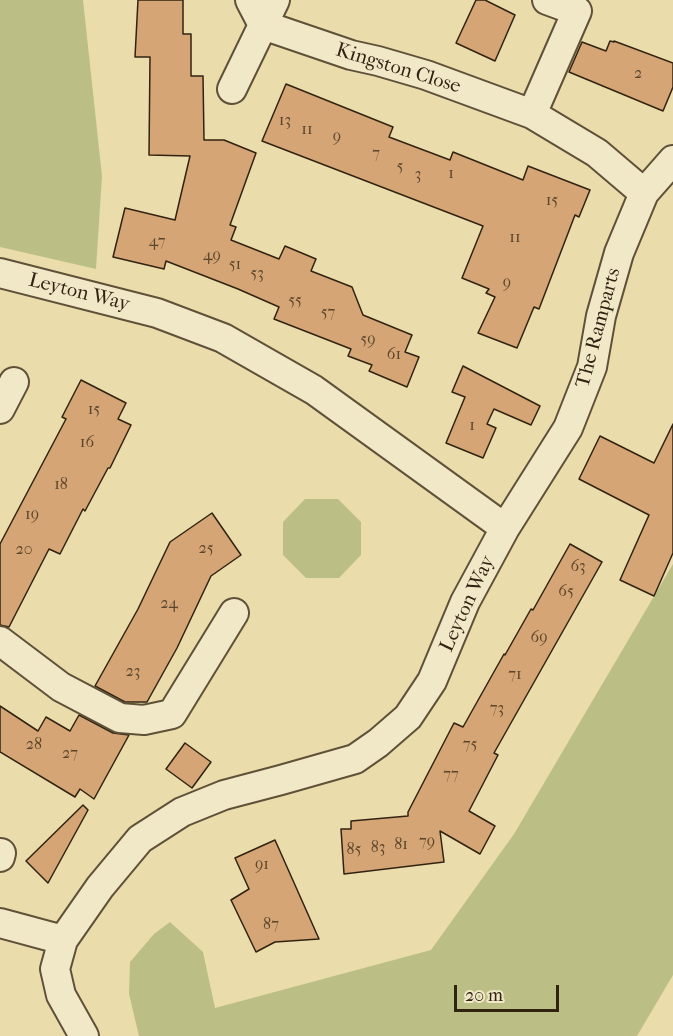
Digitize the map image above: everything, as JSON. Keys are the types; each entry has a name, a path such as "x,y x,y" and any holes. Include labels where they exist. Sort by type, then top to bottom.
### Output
{"street":[{"path":"232,89 269,12 250,0"},
{"path":"532,114 578,11 547,0"},
{"name":"Kingston Close","path":"269,12 351,55 426,75 532,114 597,153 644,193"},
{"name":"The Ramparts","path":"505,528 568,428 592,367 601,316 619,253 644,193 673,160"},
{"name":"Leyton Way","path":"0,273 157,313 223,338 314,390 505,528 465,602 432,681 408,717 355,759 224,795 182,812 140,840 100,887 63,940 55,969 61,995 84,1036"},
{"path":"0,409 14,382"},
{"path":"0,641 61,687 120,718 144,720 172,714 234,613"},
{"path":"0,923 63,940"}],"green space":[{"path":"0,0 83,0 102,176 96,269 0,247"},
{"path":"305,499 338,499 361,522 361,555 339,578 306,578 283,555 283,522"},
{"path":"673,564 673,975 637,1036 139,1036 129,994 130,962 154,934 170,922 203,952 215,1008 431,950 514,834"}],"building":[{"path":"138,0 183,0 183,34 191,34 191,76 203,76 204,140 224,140 256,153 230,225 236,227 231,240 279,259 285,246 316,259 311,271 352,287 363,315 412,335 405,352 419,357 407,387 369,371 372,365 348,356 351,349 274,319 279,307 166,261 164,269 113,257 125,208 175,220 190,156 149,155 150,57 135,57"},
{"path":"476,0 485,0 515,15 495,61 456,43"},
{"path":"610,41 673,63 673,87 663,111 569,72 582,42 606,51"},
{"path":"286,84 393,127 389,137 450,160 453,152 523,180 528,166 590,190 579,217 575,215 539,309 534,307 517,348 478,333 495,297 486,293 489,289 462,278 483,226 262,141"},
{"path":"463,366 540,406 531,425 494,409 487,424 496,428 483,458 446,443 465,397 452,392"},
{"path":"81,380 126,403 118,419 131,425 110,468 85,511 83,509 60,554 49,549 9,627 0,625 0,544 66,419 62,417"},
{"path":"673,424 673,553 654,596 620,580 649,515 579,479 600,436 654,463"},
{"path":"212,513 241,555 211,576 177,648 147,702 125,702 95,686 138,609 170,542"},
{"path":"570,544 602,562 494,753 498,755 469,811 495,826 480,854 440,831 444,862 344,874 341,829 351,829 351,821 408,816 454,723 463,727"},
{"path":"0,706 38,731 46,717 70,731 79,715 113,733 129,735 94,799 80,789 75,797 0,752"},
{"path":"185,743 211,762 192,788 166,769"},
{"path":"83,805 88,810 48,883 26,861"},
{"path":"275,840 319,939 275,942 256,952 231,900 249,889 235,858"}]}
